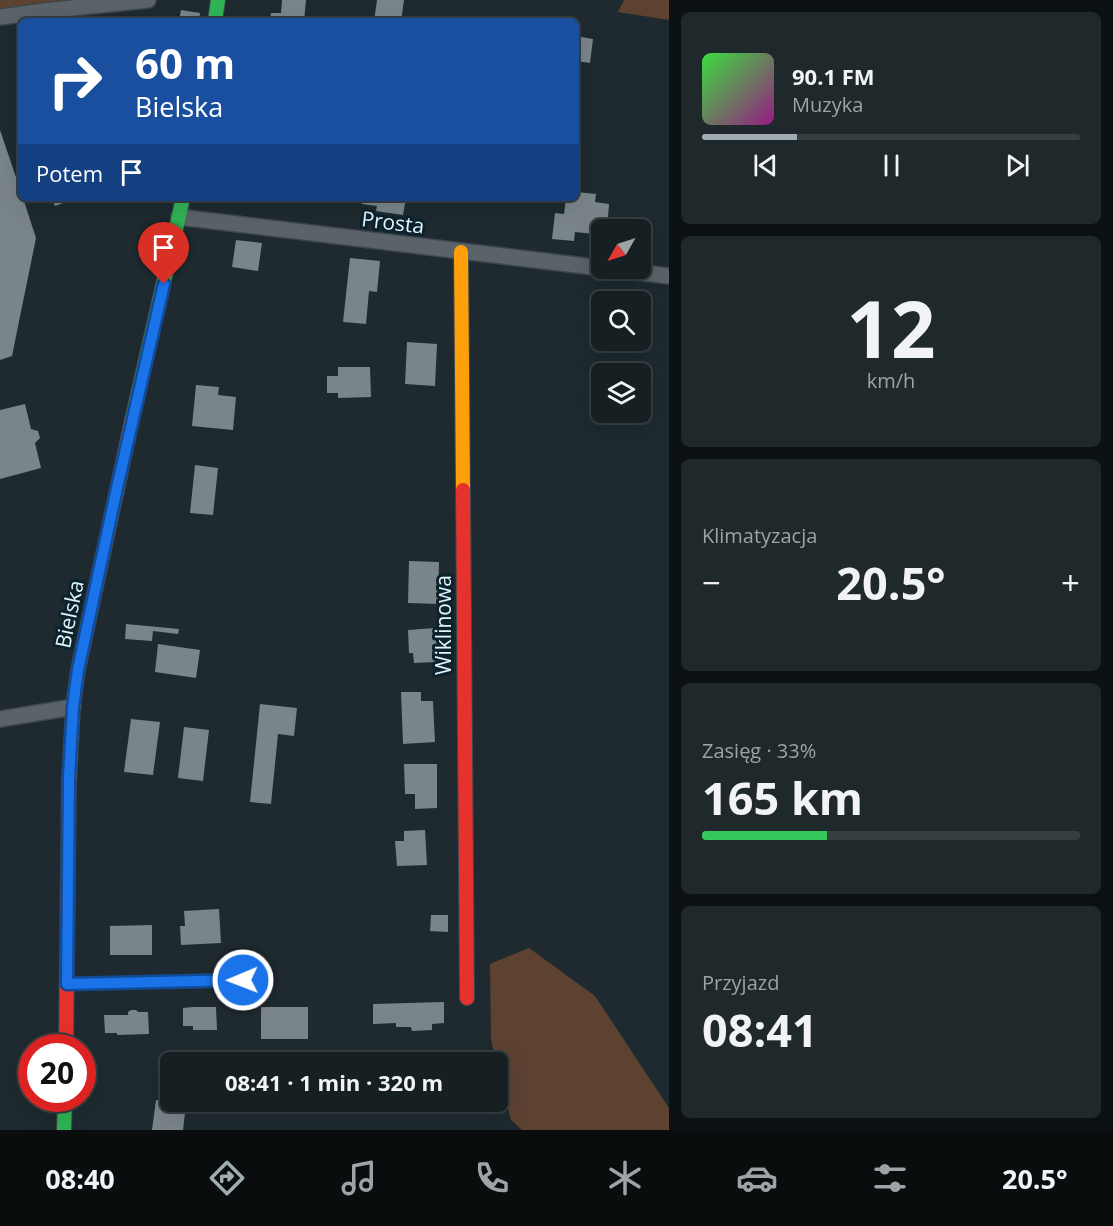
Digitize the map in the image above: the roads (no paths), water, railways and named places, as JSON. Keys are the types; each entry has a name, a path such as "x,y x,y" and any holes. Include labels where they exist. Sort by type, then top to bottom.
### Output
{"street":[{"path":"0,17 44,10 148,0"},
{"path":"215,18 218,0"},
{"name":"Bielska","path":"66,1034 69,777 73,707 78,670 182,201"},
{"name":"Prosta","path":"179,217 591,267"},
{"name":"Wiklinowa","path":"461,252 467,998"},
{"name":"Prosta","path":"651,274 669,276"},
{"path":"0,719 73,707"},
{"path":"64,1130 65,1112"}],"lane":[{"path":"67,984 243,980"}]}
